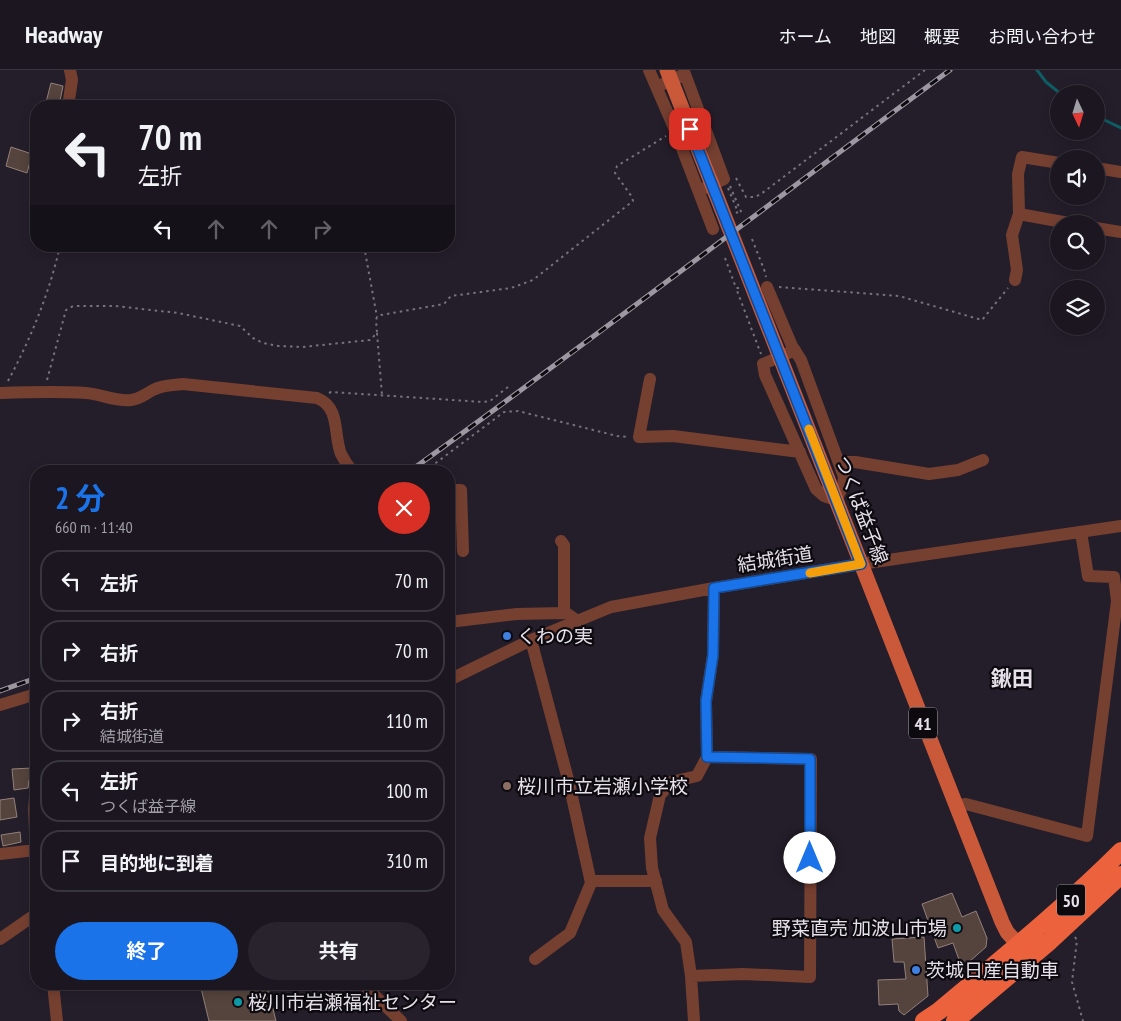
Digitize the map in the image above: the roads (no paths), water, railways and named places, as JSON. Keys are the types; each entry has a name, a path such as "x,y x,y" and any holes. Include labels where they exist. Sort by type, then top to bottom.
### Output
{"highway":[{"name":"50","path":"924,1021 939,1011 1018,945 1086,886 1121,851"},
{"name":"50","path":"955,1021 1069,924 1121,875"}],"main road":[{"name":"つくば益子線","path":"668,72 1002,922 1030,958"}],"street":[{"path":"69,100 72,80 70,70"},
{"path":"649,70 714,229"},
{"path":"656,87 685,74 701,118 730,177 699,191"},
{"path":"675,130 701,118"},
{"path":"1015,280 1017,270 1012,235 1019,214 1018,174 1022,157 1050,162"},
{"path":"1105,169 1121,172"},
{"path":"1019,214 1050,220"},
{"path":"1105,229 1121,232"},
{"path":"767,287 801,360 840,465 845,482 836,500 824,496 816,489 765,375 763,364 795,350"},
{"path":"650,379 639,437 673,436 800,452"},
{"path":"2,390 88,393 114,399 130,400 137,399 153,390 183,384 317,398 324,401 333,414 341,453 348,465"},
{"path":"840,465 847,462 855,462 929,474 958,470 983,460"},
{"path":"455,490 461,490 463,551"},
{"name":"結城街道","path":"455,677 531,640 611,607 861,564 1121,526"},
{"path":"956,806 966,804 1087,836 1117,601 1114,577 1088,576 1081,532"},
{"path":"562,542 564,545 564,613"},
{"path":"694,1021 691,976 686,942 663,910 652,868 650,838 660,795 671,782 697,776 707,757 706,701 713,655 714,588"},
{"path":"455,621 517,614 564,613 576,620"},
{"path":"531,640 569,783 591,883 570,933 536,959"},
{"path":"0,704 30,696"},
{"path":"691,976 743,974 810,977 810,759 707,757"},
{"path":"0,854 30,852"},
{"path":"591,883 596,881 656,881"},
{"path":"0,939 30,918"},
{"path":"54,990 57,1021"},
{"path":"369,990 401,1021"}],"waterway":[{"path":"1037,70 1050,85"},
{"path":"1105,120 1121,128"}],"railway":[{"path":"418,465 546,372 950,70"},
{"path":"0,691 30,680"}],"place":[{"name":"くわの実","path":"507,636"},
{"name":"桜川市立岩瀬小学校","path":"507,786"},
{"name":"野菜直売 加波山市場","path":"957,928"},
{"name":"茨城日産自動車","path":"916,970"},
{"name":"桜川市岩瀬福祉センター","path":"238,1002"}],"district":[{"name":"鍬田","path":"1012,678"}]}
